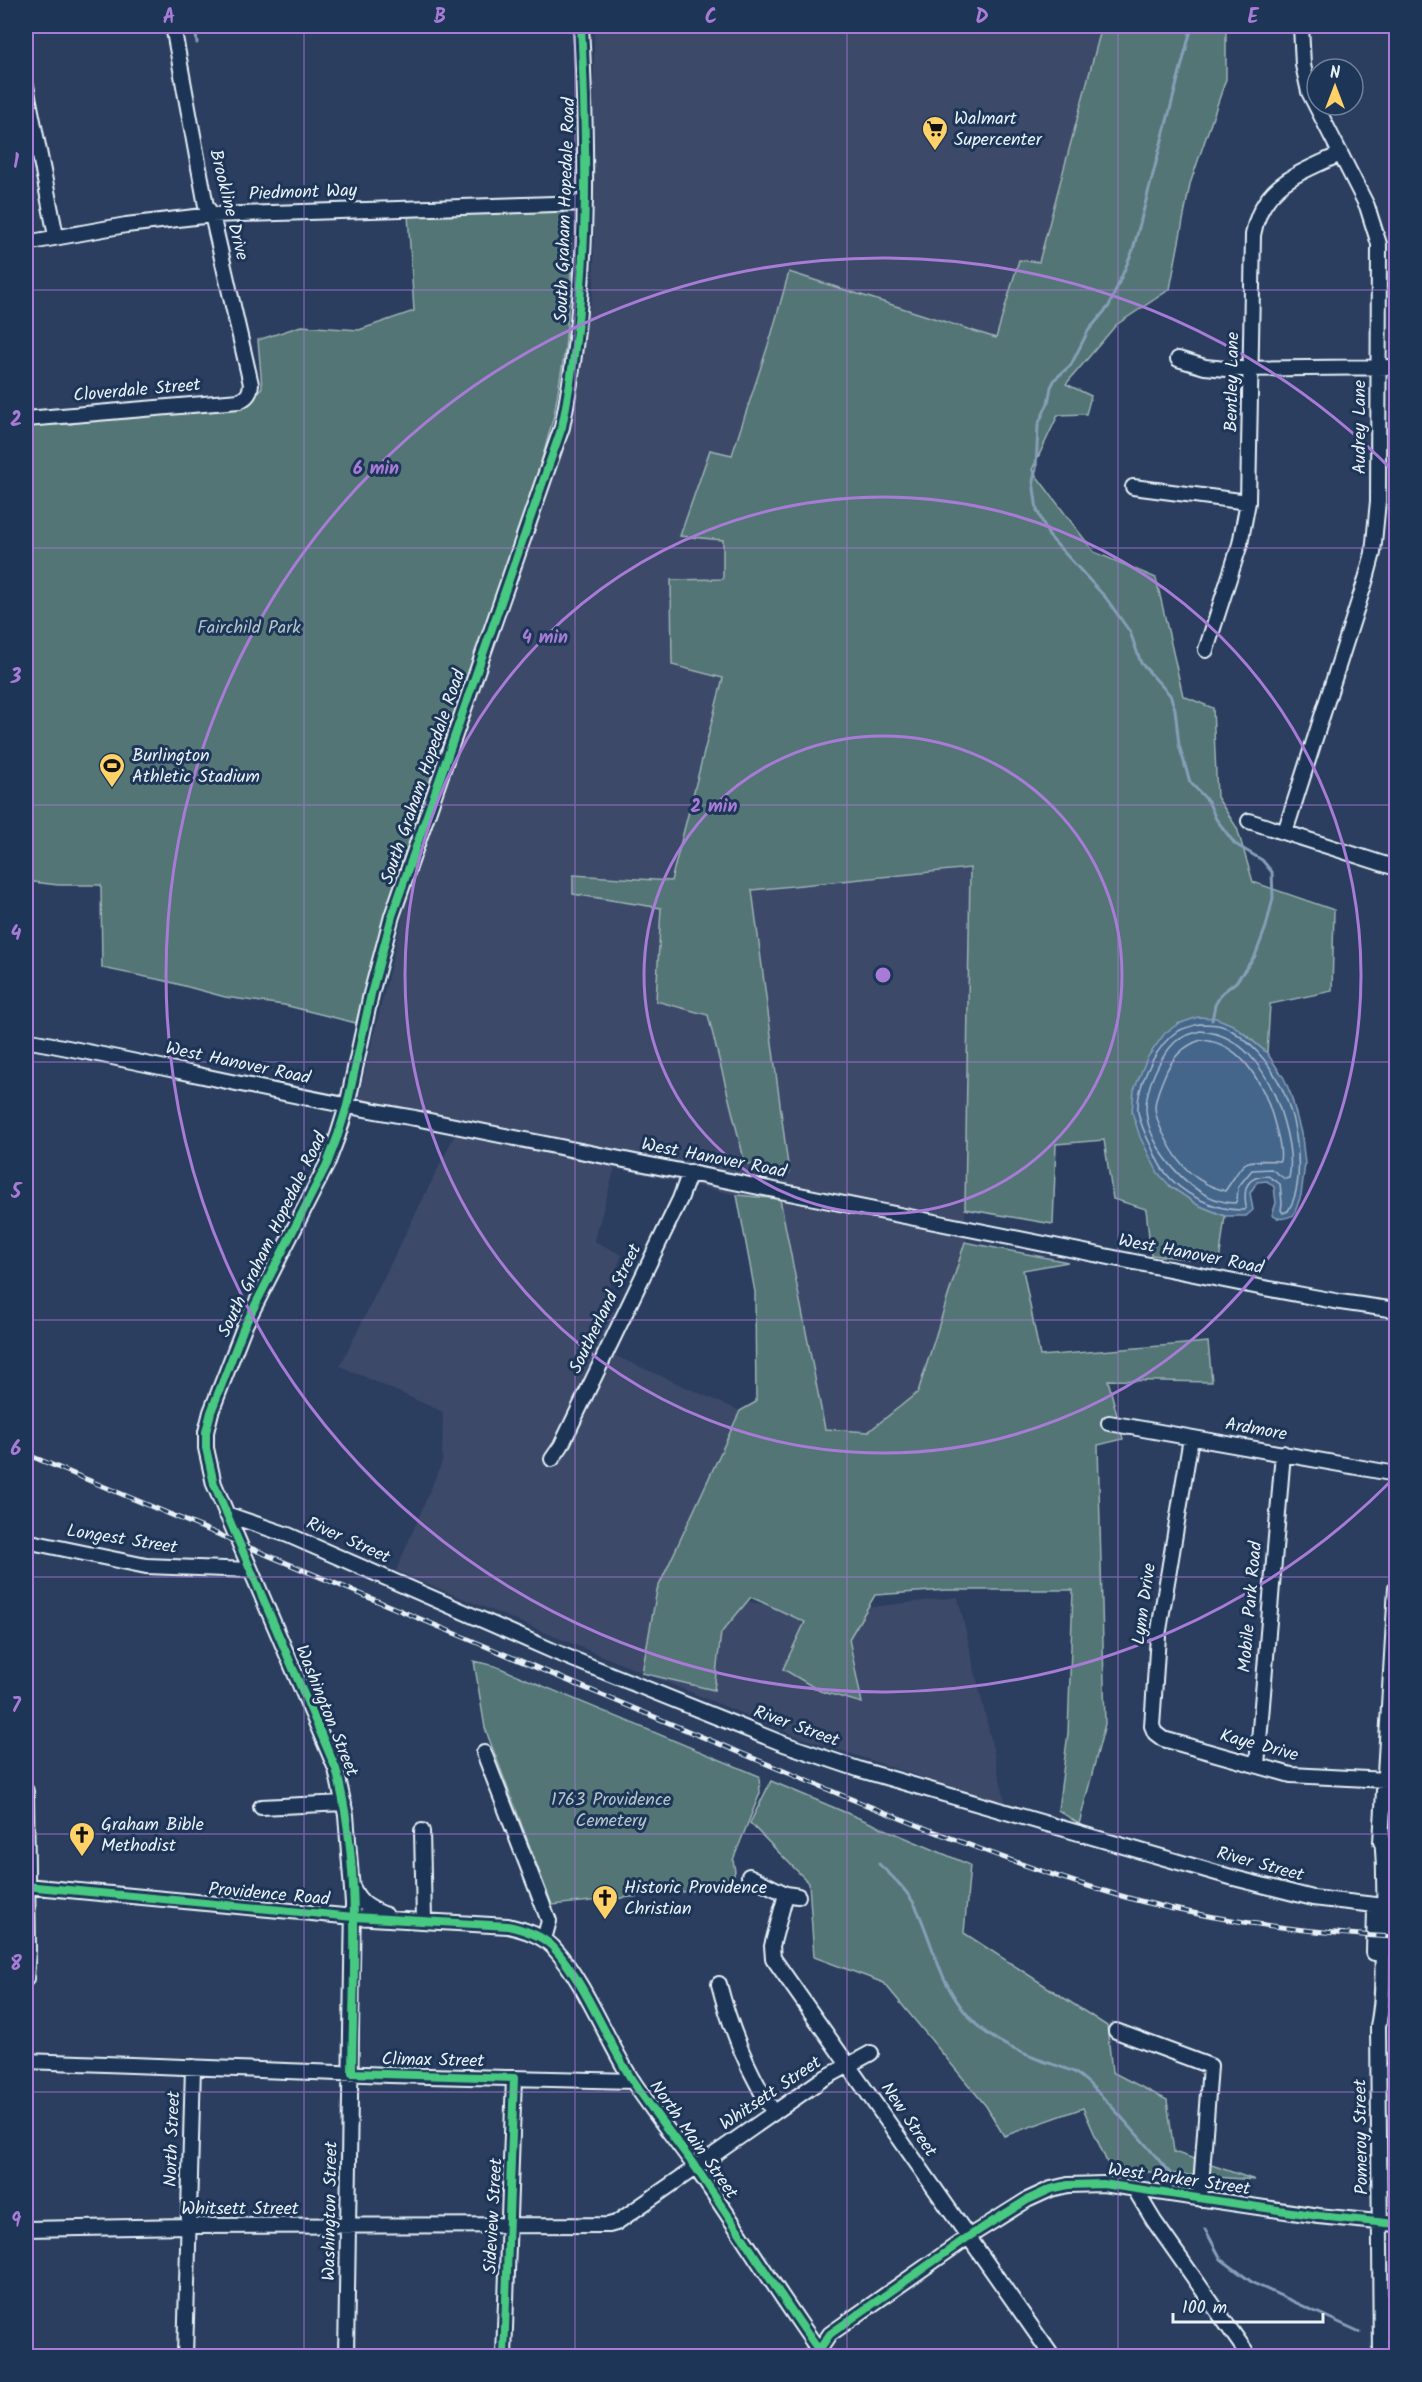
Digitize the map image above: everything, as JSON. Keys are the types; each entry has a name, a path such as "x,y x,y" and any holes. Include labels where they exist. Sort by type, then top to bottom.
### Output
{"street":[{"name":"Brookline Drive","path":"173,26 206,206 212,215 251,384 249,393"},
{"name":"South Graham Hopedale Road","path":"226,1514 207,1460 206,1432 211,1412 244,1328 327,1164 347,1107 371,994 392,916 562,428 580,310 585,203 585,98 581,26"},
{"name":"Audrey Lane","path":"1284,832 1373,553 1378,501 1379,244 1367,207 1309,92 1303,65 1301,26"},
{"path":"26,86 56,236"},
{"name":"Bentley Lane","path":"1206,650 1240,543 1248,502 1253,235 1261,207 1269,194 1286,180 1340,154"},
{"name":"Piedmont Way","path":"26,243 126,225 212,215 585,203"},
{"path":"1178,359 1205,367 1396,367"},
{"name":"Cloverdale Street","path":"26,419 239,401 249,393"},
{"path":"1133,487 1248,502"},
{"path":"1249,821 1396,868"},
{"name":"West Hanover Road","path":"26,1040 216,1077 347,1107 415,1118 1258,1287 1396,1310"},
{"name":"Southerland Street","path":"552,1459 561,1446 680,1199 690,1173"},
{"name":"Ardmore","path":"1109,1423 1396,1474"},
{"name":"Lynn Drive","path":"1191,1438 1161,1610 1152,1726 1155,1733 1163,1739 1195,1748"},
{"name":"Mobile Park Road","path":"1257,1765 1283,1453"},
{"name":"Washington Street","path":"226,1514 336,1769 344,1803 354,1917 346,2356"},
{"name":"River Street","path":"226,1514 288,1534 560,1654 784,1744 861,1770 1245,1881 1313,1898 1385,1906"},
{"name":"Longest Street","path":"26,1541 146,1566 250,1569"},
{"name":"Pomeroy Street","path":"1378,2026 1389,2001 1382,1833 1396,1587"},
{"name":"Kaye Drive","path":"1195,1748 1292,1775 1386,1780"},
{"path":"484,1753 549,1921 544,1939"},
{"path":"26,1791 26,1979"},
{"path":"261,1807 344,1803"},
{"path":"422,1831 424,1920"},
{"name":"New Street","path":"749,1876 792,1895 772,1946 773,1958 1052,2356"},
{"name":"Providence Road","path":"26,1886 354,1917 508,1926 544,1939"},
{"path":"353,1888 366,1906 393,1918"},
{"name":"Pomeroy Street","path":"1381,2356 1378,2026 1373,2010 1385,1906"},
{"name":"North Main Street","path":"544,1939 560,1956 581,1986 609,2042 633,2081 696,2168 817,2354"},
{"path":"719,1984 725,2010 743,2058 774,2113"},
{"path":"1116,2031 1210,2066 1200,2199"},
{"name":"Whitsett Street","path":"26,2229 188,2226 563,2226 616,2223 821,2080 871,2053"},
{"name":"Climax Street","path":"26,2061 633,2081"},
{"name":"North Street","path":"185,2356 193,2067"},
{"name":"Sideview Street","path":"504,2356 514,2078"},
{"name":"West Parker Street","path":"817,2354 831,2334 968,2237 1027,2200 1051,2189 1085,2183 1134,2188 1328,2217 1396,2224"},
{"path":"1134,2188 1249,2356"}],"shaded area":[{"path":"594,26 1102,26 1039,262 1019,260 978,398 772,333 731,455 710,450 681,536 723,540 724,580 671,580 723,678 671,882 573,876 573,894 661,907 656,1001 708,1015 745,1162 789,1173 752,890 970,868 965,1236 967,1237 918,1392 862,1438 825,1429 780,1199 737,1195 615,1168 594,1241 622,1255 602,1307 621,1314 609,1353 740,1411 657,1590 827,1612 958,1597 1006,1805 794,1735 396,1571 442,1462 443,1412 340,1366 462,1120 358,1100 415,866 505,620 556,464 594,287"},
{"path":"1396,2008 1396,2207 1388,2206 1389,2009"}],"green space":[{"path":"1102,26 1226,26 1226,79 1190,184 1170,289 1116,325 1066,384 1091,396 1086,414 1058,415 1032,470 1094,552 1156,578 1183,696 1213,708 1217,797 1237,828 1253,882 1334,910 1332,991 1270,1004 1267,1053 1227,1023 1206,1019 1178,1024 1170,1186 1198,1205 1225,1216 1219,1262 1151,1255 1146,1209 1113,1199 1104,1140 1056,1144 1053,1224 965,1209 970,868 752,890 789,1173 745,1163 708,1015 656,1001 661,908 573,894 573,875 671,881 723,678 672,665 671,580 723,579 723,540 680,536 710,450 732,455 772,333 789,272 996,338 1019,260 1039,262"},
{"name":"Fairchild Park","path":"562,209 571,243 571,277 565,350 554,415 536,482 435,772 366,985 356,1023 284,1005 225,997 166,981 102,968 101,885 58,885 26,881 26,426 164,415 199,407 246,404 262,387 258,340 301,326 359,330 414,311 408,214"},
{"path":"737,1195 780,1199 825,1429 868,1432 918,1392 965,1242 1068,1262 1023,1270 1040,1356 1208,1342 1212,1382 1108,1380 1123,1439 1098,1445 1105,1724 1079,1824 1058,1810 1068,1733 1073,1590 945,1590 875,1595 849,1639 862,1703 820,1691 783,1669 805,1622 751,1597 721,1633 714,1690 642,1673 657,1590 740,1411 756,1402 755,1292"},
{"name":"1763 Providence Cemetery","path":"474,1661 495,1666 759,1776 760,1793 733,1860 735,1871 730,1887 552,1905 485,1728"},
{"path":"771,1781 970,1865 964,1933 1107,2026 1112,2072 1167,2100 1174,2152 1255,2180 1110,2169 1083,2108 1004,2136 986,2106 884,1983 814,1957 809,1883 750,1823"}],"water":[{"path":"1198,1017 1216,1018 1233,1025 1267,1053 1284,1078 1302,1137 1305,1164 1301,1195 1294,1215 1280,1218 1272,1215 1276,1203 1274,1187 1267,1181 1257,1182 1250,1193 1253,1210 1246,1216 1225,1216 1198,1205 1170,1186 1158,1173 1140,1137 1132,1112 1134,1090 1147,1058 1165,1033 1178,1024"}],"waterway":[{"path":"195,26 197,43"},
{"path":"1192,26 1133,250 1109,306 1088,331 1071,365 1055,379 1051,387 1048,403 1038,425 1036,469 1033,481 1037,510 1049,536 1106,598 1130,632 1141,663 1170,695 1175,709 1179,745 1190,782 1208,801 1216,819 1235,844 1262,860 1272,872 1273,898 1266,927 1255,956 1236,982 1222,993 1215,1005 1212,1020"},
{"path":"879,1864 910,1896 944,1979 970,2018 985,2032 1011,2048 1074,2072 1084,2079 1127,2123 1174,2178"},
{"path":"1205,2229 1221,2259 1253,2283 1360,2332"},
{"path":"1390,2346 1396,2348"}],"railway":[{"path":"26,1454 846,1797 1004,1858 1101,1890 1172,1909 1286,1928 1396,1937"}],"cycle path":[{"path":"504,2356 514,2078 352,2073 353,1882 350,1844 336,1769 214,1484 206,1448 206,1432 211,1412 244,1327 327,1164 338,1135 392,916 562,427 571,377 582,277 585,127 581,26"},
{"path":"26,1886 354,1917 508,1926 538,1936 553,1947 565,1961 632,2080 696,2168 823,2356"},
{"path":"810,2356 819,2350 830,2334 968,2237 1027,2200 1051,2189 1068,2185 1103,2184 1319,2216 1396,2224"}],"place":[{"name":"Walmart Supercenter","path":"935,152"},
{"name":"Burlington Athletic Stadium","path":"112,789"},
{"name":"Graham Bible Methodist","path":"82,1858"},
{"name":"Historic Providence Christian","path":"605,1921"}]}
